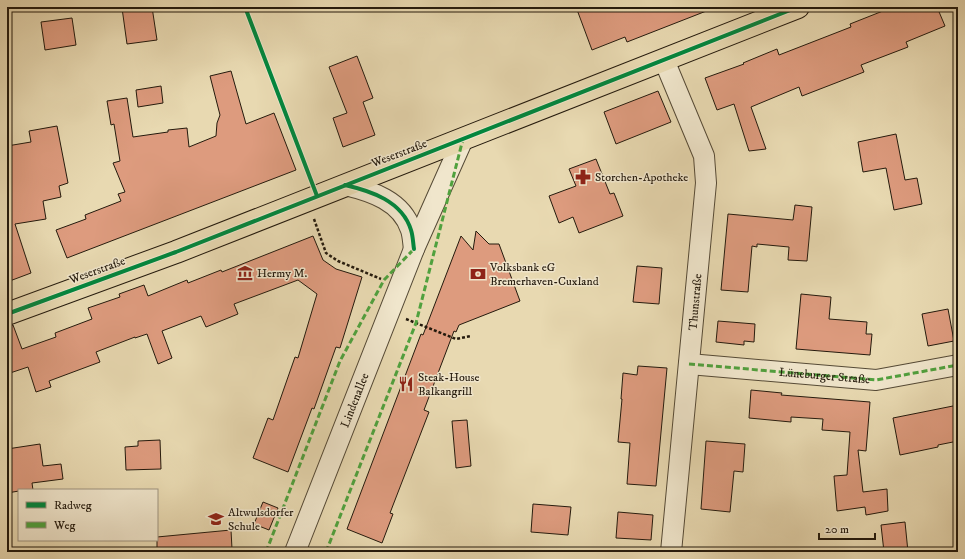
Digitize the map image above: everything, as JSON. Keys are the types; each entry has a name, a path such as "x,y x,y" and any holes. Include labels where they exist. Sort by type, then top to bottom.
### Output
{"main road":[{"name":"Weserstraße","path":"7,314 176,252 798,7"}],"street":[{"name":"Thunstraße","path":"664,60 704,156 706,183 671,552"},
{"name":"Lindenallee","path":"295,552 414,249 464,138"},
{"path":"345,185 365,190 381,197 403,214 411,230 414,249"},
{"name":"Lüneburger Straße","path":"689,364 876,380 958,365"}],"path":[{"path":"307,200 326,253 338,262 399,287"},
{"path":"389,313 456,339 471,336"}],"building":[{"path":"152,7 157,40 127,44 122,8"},
{"path":"576,7 714,8 627,42 625,37 592,50"},
{"path":"893,7 937,7 945,26 906,42 908,47 861,65 864,72 802,96 799,87 751,107 766,149 749,151 734,104 717,110 705,78 744,64 743,63 777,49 779,55 851,27 850,24"},
{"path":"72,18 76,45 45,50 41,22"},
{"path":"357,56 373,98 363,102 375,135 343,147 333,118 347,113 329,67"},
{"path":"231,71 246,124 274,113 296,170 67,258 56,230 86,219 85,215 121,201 118,194 125,192 113,163 120,161 114,124 111,125 107,101 127,98 133,137 187,128 189,147 216,136 217,123 220,115 210,76"},
{"path":"161,86 163,103 138,107 136,90"},
{"path":"658,91 671,122 616,144 604,112"},
{"path":"57,126 68,183 59,186 61,197 43,201 46,219 15,224 31,273 7,282 7,146 31,142 29,131"},
{"path":"896,134 905,180 917,178 922,204 894,210 886,168 863,172 858,142"},
{"path":"596,159 610,194 614,193 623,216 579,233 573,217 559,223 549,196 576,186 569,169"},
{"path":"795,205 812,207 807,261 788,260 789,247 757,244 757,247 752,246 748,292 721,290 728,214 793,220"},
{"path":"476,231 489,244 499,244 520,301 459,325 456,332 454,331 424,410 429,412 390,513 393,514 382,543 347,529 421,334 423,335 461,236 473,250"},
{"path":"313,236 323,260 336,269 362,277 340,348 336,347 314,409 312,408 288,472 253,458 268,418 273,420 295,357 298,358 317,294 298,280 234,304 238,314 206,327 201,316 162,331 172,358 158,364 147,334 96,352 100,362 49,381 51,387 36,392 28,367 7,374 7,326 13,325 22,349 56,337 55,333 92,319 88,308 120,297 119,294 144,285 148,296 187,280 188,283 221,270 222,272"},
{"path":"637,266 662,268 659,304 633,302"},
{"path":"801,294 831,297 829,319 867,322 866,334 872,334 870,355 796,349"},
{"path":"948,309 954,341 928,346 922,314"},
{"path":"718,321 755,324 754,342 744,341 744,345 716,342"},
{"path":"638,366 667,368 656,486 627,484 630,443 618,442 623,373 637,375"},
{"path":"751,390 782,393 781,395 870,402 866,451 858,450 863,492 887,489 888,511 866,515 865,507 837,511 834,476 847,475 850,432 822,430 823,419 791,417 791,422 749,418"},
{"path":"958,405 958,441 900,455 893,418"},
{"path":"467,420 471,466 456,468 452,421"},
{"path":"160,440 161,469 126,470 125,447 138,446 138,441"},
{"path":"706,441 745,444 743,472 734,471 730,512 701,509"},
{"path":"40,444 43,466 61,464 63,479 32,483 33,489 18,489 18,491 7,493 7,449"},
{"path":"263,502 278,508 269,530 254,524"},
{"path":"533,504 571,507 568,535 531,532"},
{"path":"618,512 653,515 651,540 616,538"},
{"path":"905,522 908,552 884,552 881,525"},
{"path":"231,530 232,549 198,552 157,552 158,537"}],"marked path":[{"path":"326,552 416,323 463,139"},
{"path":"266,552 340,361 384,280 414,249"},
{"path":"689,364 876,380 958,365"}],"cycle path":[{"path":"245,7 317,196"},
{"path":"7,314 176,252 798,7"},
{"path":"345,185 375,194 393,205 401,212 407,220 411,230 414,249"}],"place":[{"name":"Storchen-Apotheke","path":"583,177"},
{"name":"Hermy M.","path":"245,273"},
{"name":"Volksbank eG Bremerhaven-Cuxland","path":"478,274"},
{"name":"Steak-House Balkangrill","path":"406,384"},
{"name":"Altwulsdorfer Schule","path":"216,519"}]}
